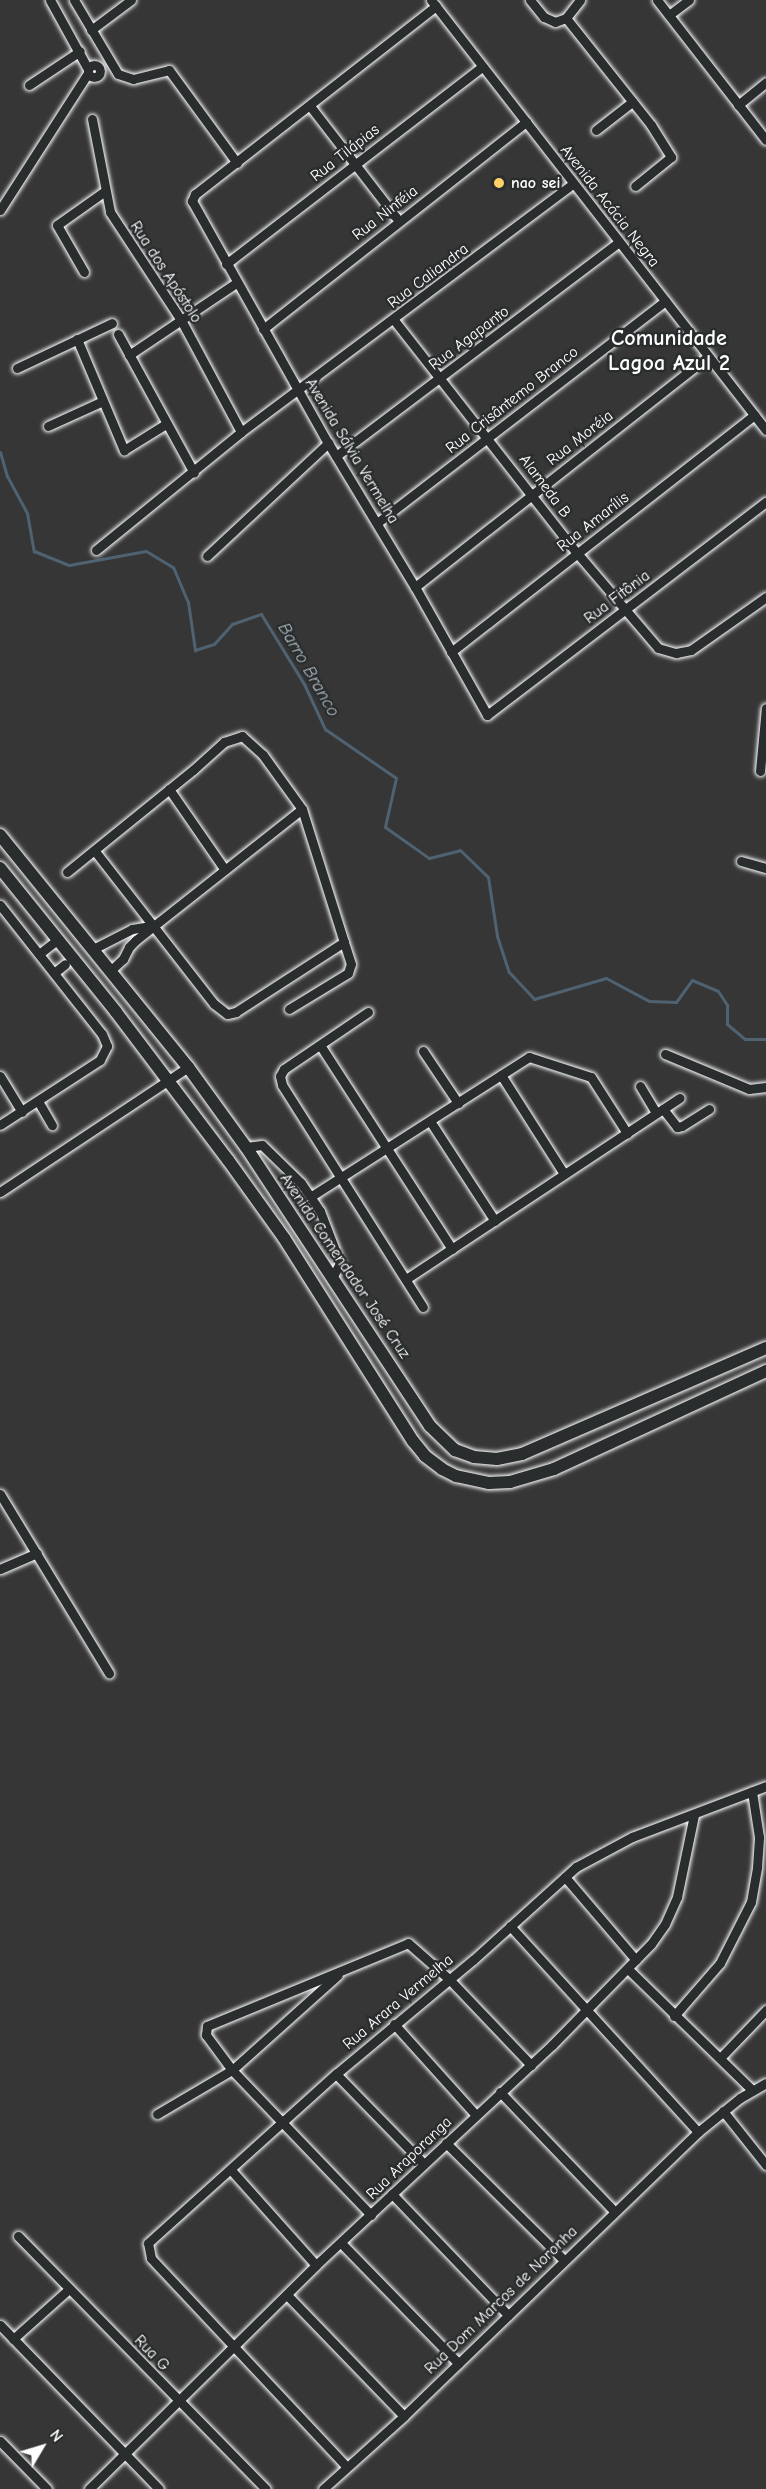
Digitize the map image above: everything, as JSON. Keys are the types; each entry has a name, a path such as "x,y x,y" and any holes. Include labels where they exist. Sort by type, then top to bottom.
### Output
{"street":[{"path":"0,210 88,71 80,51 50,0"},
{"path":"74,0 112,66 124,78 134,79 169,70 237,163 310,106 433,3"},
{"path":"91,30 131,0"},
{"path":"530,0 544,17 555,22 566,18 580,0"},
{"path":"657,0 766,140"},
{"path":"669,15 688,0"},
{"name":"Avenida Acácia Negra","path":"433,3 766,430"},
{"path":"566,18 632,102 671,157 635,186"},
{"path":"29,85 80,51"},
{"name":"Rua Tilápias","path":"226,264 482,67"},
{"path":"738,105 766,82"},
{"path":"596,130 632,102"},
{"path":"310,106 399,221"},
{"name":"Rua dos Apóstolo","path":"92,119 110,212 181,320 241,432"},
{"name":"Rua Ninféia","path":"263,328 526,122"},
{"name":"Avenida Sálvia Vermelha","path":"237,163 195,194 192,201 236,283 328,443 415,586 487,715"},
{"name":"Rua Caliandra","path":"96,550 194,473 241,432 394,320 573,184"},
{"path":"84,272 57,225 105,191"},
{"name":"Rua Agapanto","path":"336,456 620,242"},
{"path":"129,355 236,283"},
{"name":"Rua Crisântemo Branco","path":"377,523 665,301"},
{"name":"Alameda B","path":"394,320 577,553 624,611 658,648 668,652 682,652 701,644 766,597"},
{"path":"16,369 112,323"},
{"path":"118,333 194,473"},
{"path":"77,339 124,450 166,424"},
{"name":"Rua Moréia","path":"415,586 707,357"},
{"path":"48,426 103,401"},
{"name":"Rua Amarílis","path":"451,652 754,415"},
{"path":"207,556 328,443"},
{"name":"Rua Fitônia","path":"487,715 766,502"},
{"path":"759,771 766,708"},
{"path":"67,872 224,742 235,737 248,740 263,755 302,809 351,969 289,1009"},
{"path":"169,789 225,870"},
{"path":"110,971 123,960 131,944 302,809"},
{"name":"Avenida Comendador José Cruz","path":"0,836 188,1067 246,1147 333,1276 430,1426 448,1446 474,1458 497,1459 541,1448 766,1348"},
{"path":"95,851 214,1004 227,1014 246,1006 344,942"},
{"path":"741,861 766,868"},
{"path":"0,868 168,1080 284,1238 413,1441 425,1456 456,1476 500,1483 554,1469 766,1371"},
{"path":"0,906 102,1034 107,1047 100,1060 0,1125"},
{"path":"93,950 132,929 153,926"},
{"path":"39,954 58,939"},
{"path":"54,973 65,964"},
{"path":"368,1012 285,1069 280,1076 282,1085 423,1307"},
{"path":"320,1045 452,1249"},
{"path":"423,1051 458,1103"},
{"path":"665,1054 749,1089 766,1087"},
{"path":"310,1197 529,1058 591,1077 627,1133"},
{"path":"0,1192 188,1067"},
{"path":"0,1076 22,1112"},
{"path":"501,1076 564,1174"},
{"path":"639,1086 677,1127 709,1109"},
{"path":"406,1279 679,1098"},
{"path":"38,1101 52,1125"},
{"path":"430,1121 495,1221"},
{"path":"246,1147 262,1145 301,1183 320,1211 340,1263 333,1276"},
{"path":"0,1494 109,1673"},
{"path":"0,1569 37,1553"},
{"name":"Rua Arara Vermelha","path":"233,2347 151,2258 147,2249 154,2236 284,2123 336,2074 449,1979 576,1867 613,1845 766,1786"},
{"path":"674,2016 720,1963 751,1902 759,1837 752,1792"},
{"name":"Rua Araporanga","path":"89,2489 316,2265 371,2216 423,2163 531,2065 651,1944 671,1912 680,1886 694,1815"},
{"path":"565,1877 636,1960"},
{"path":"510,1926 698,2132"},
{"path":"371,2216 232,2070 206,2036 207,2026 399,1945 413,1945 449,1979 531,2065"},
{"path":"628,1969 674,2016 721,2057 752,2090"},
{"path":"157,2114 232,2070 344,1970"},
{"path":"721,2057 766,2010"},
{"path":"394,2024 476,2115"},
{"path":"336,2074 423,2163"},
{"name":"Rua Dom Marcos de Noronha","path":"323,2489 404,2416 698,2132 752,2090 766,2083"},
{"path":"500,2092 614,2211"},
{"path":"723,2111 766,2164"},
{"path":"446,2143 564,2260"},
{"path":"231,2170 316,2265"},
{"path":"392,2194 508,2315"},
{"name":"Rua G","path":"18,2236 267,2489"},
{"path":"341,2243 458,2363"},
{"path":"13,2339 69,2289"},
{"path":"287,2295 404,2416"},
{"path":"0,2325 159,2489"},
{"path":"233,2347 346,2466"},
{"path":"0,2441 47,2489"}],"waterway":[{"name":"Barro Branco","path":"0,452 7,476 27,513 34,551 69,565 146,551 173,567 188,602 195,650 214,644 232,624 261,614 304,684 325,729 396,778 385,827 429,858 460,850 488,877 497,936 509,972 534,999 606,978 649,1001 676,1002 692,980 718,991 727,1005 727,1024 745,1039 766,1039"}],"place":[{"name":"nao sei","path":"499,183"}],"district":[{"name":"Comunidade Lagoa Azul 2","path":"669,350"}]}
